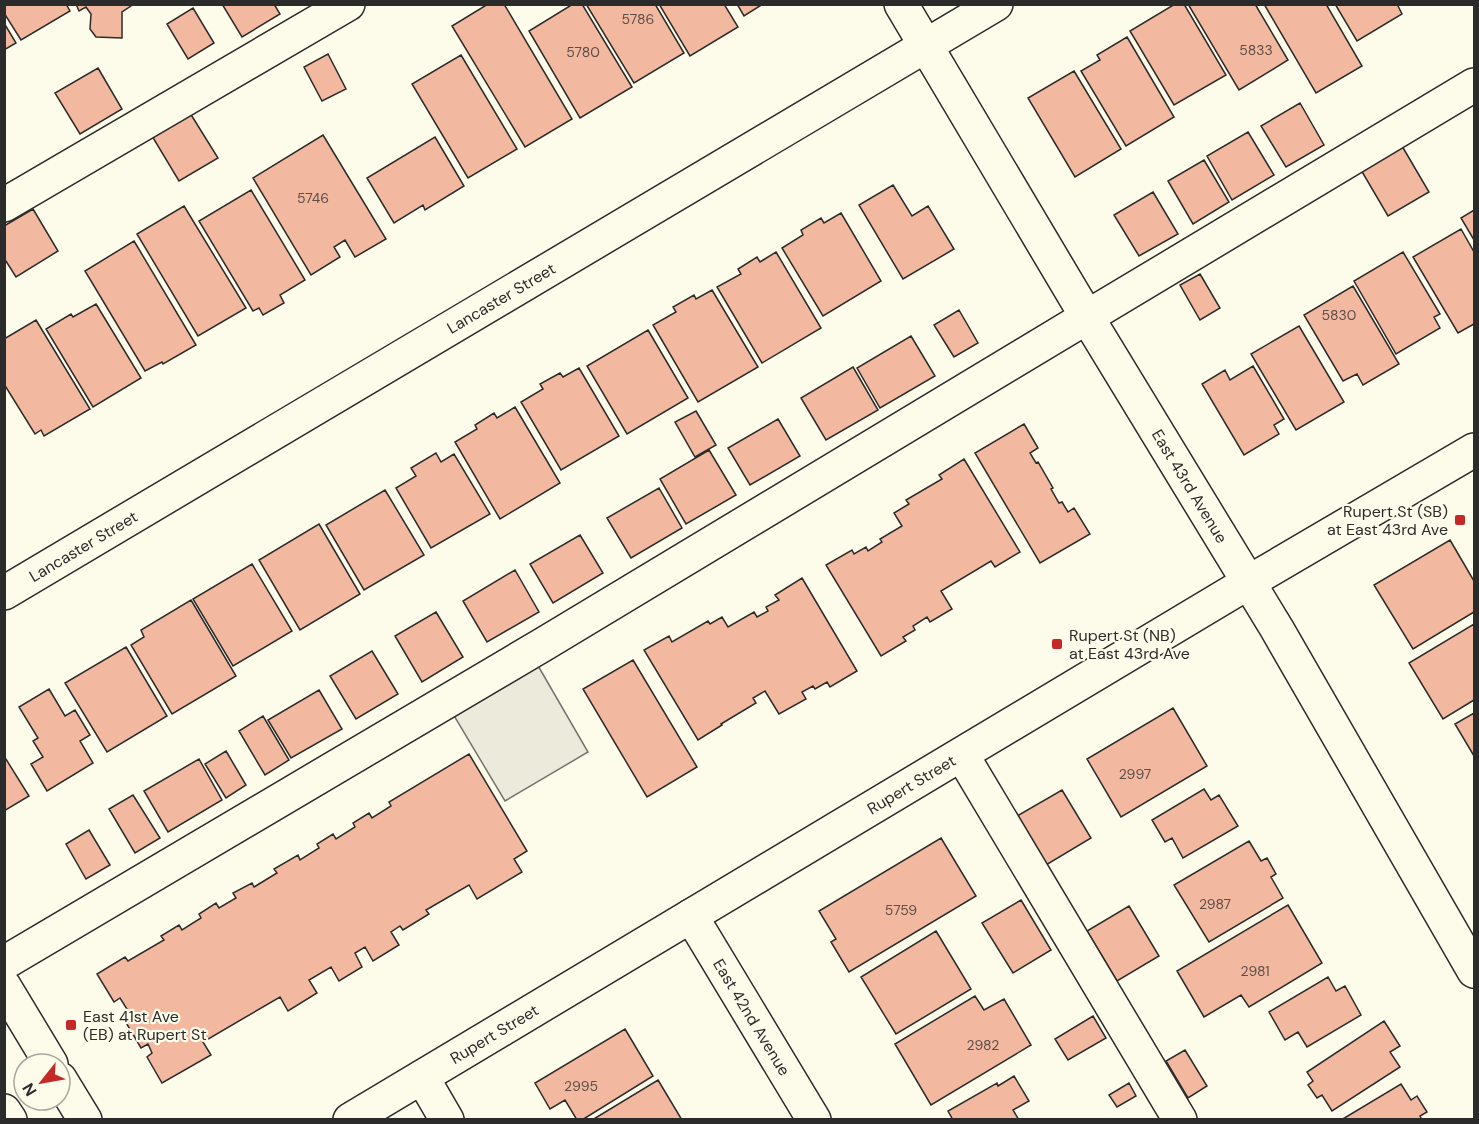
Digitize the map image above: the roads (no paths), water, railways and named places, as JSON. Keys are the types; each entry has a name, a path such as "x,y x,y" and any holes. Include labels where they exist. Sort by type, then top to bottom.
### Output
{"street":[{"path":"4,205 348,4"},
{"name":"East 43rd Avenue","path":"901,4 1087,317 1249,582 1474,972"},
{"name":"Lancaster Street","path":"4,593 996,4"},
{"path":"4,963 555,638 1474,85"},
{"name":"Rupert Street","path":"350,1119 1474,450"},
{"path":"962,755 1180,1119"},
{"name":"East 42nd Avenue","path":"691,916 814,1119"},
{"path":"4,986 44,1052"},
{"path":"422,1077 447,1119"},
{"path":"72,1099 84,1119"},
{"path":"4,1111 10,1119"}],"place":[{"name":"Rupert St (SB) at East 43rd Ave","path":"1460,520"},
{"name":"Rupert St (NB) at East 43rd Ave","path":"1057,644"},
{"name":"East 41st Ave (EB) at Rupert St","path":"71,1025"}]}
